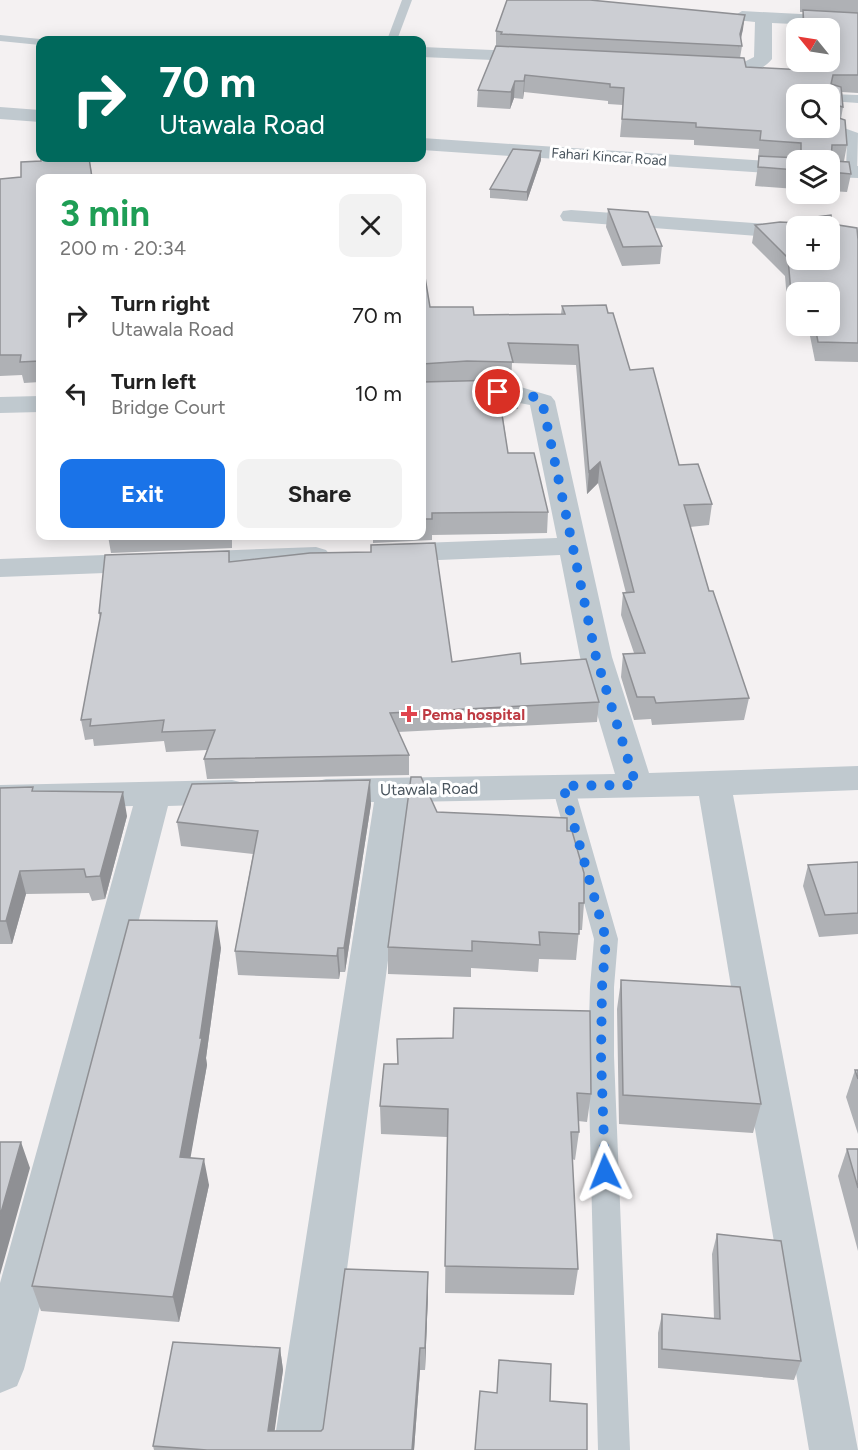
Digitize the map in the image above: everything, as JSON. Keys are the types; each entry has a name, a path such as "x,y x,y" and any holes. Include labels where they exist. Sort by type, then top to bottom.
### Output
{"street":[{"path":"720,15 858,22"},
{"path":"683,65 741,68 756,65 763,59 764,17"},
{"path":"426,52 555,58"},
{"path":"0,113 36,116"},
{"name":"Fahari Kincar Road","path":"426,144 786,168"},
{"path":"840,171 855,172"},
{"path":"572,216 786,231"},
{"path":"426,394 498,392 528,394 542,401 596,657 636,785"},
{"path":"0,405 36,404"},
{"path":"0,568 573,546"},
{"name":"Utawala Road","path":"298,791 714,784 858,778"},
{"path":"714,784 834,1450"},
{"path":"298,1450 393,789"},
{"path":"0,797 262,792"},
{"path":"0,1369 154,793"}],"lane":[{"path":"394,36 407,0"},
{"path":"0,38 36,42"},
{"path":"840,98 858,99"},
{"path":"840,126 858,125"},
{"path":"840,130 853,135 855,172"},
{"path":"563,786 606,939 602,987 601,1056 614,1450"}],"building":[{"path":"507,0 590,0 745,15 740,34 742,46 501,34 502,32 496,31"},
{"path":"803,10 858,13 858,75 833,75 831,84 786,84 786,138 840,138 840,118 845,120 847,145 832,145 832,150 801,150 801,143 760,140 761,131 696,127 696,123 622,119 624,88 610,87 610,84 525,75 524,81 515,81 511,92 478,90 496,46 744,58 746,67 786,69 786,72 840,72 840,18 803,18"},
{"path":"840,87 841,87 843,107 840,106"},
{"path":"513,149 541,151 527,192 490,189"},
{"path":"759,156 786,157 786,169 758,167"},
{"path":"840,161 849,162 851,174 840,173"},
{"path":"21,162 90,162 91,174 36,174 36,361 20,362 21,355 0,355 0,179 21,177"},
{"path":"608,209 648,212 662,246 623,247"},
{"path":"786,222 786,256 755,225"},
{"path":"840,225 857,228 858,343 818,342 817,336 840,336 840,282 790,282 789,270 840,270"},
{"path":"426,283 430,307 473,307 474,315 565,314 562,306 606,305 608,313 613,313 630,370 653,368 679,465 698,464 712,504 684,505 709,591 713,591 749,698 656,703 654,697 637,697 623,654 645,653 623,593 634,592 600,462 589,472 578,345 508,343 513,362 467,361 426,364"},
{"path":"500,380 518,384 519,388 498,389 508,453 534,453 548,512 432,513 432,519 426,519 426,382"},
{"path":"435,543 452,662 520,653 521,664 586,659 599,702 390,713 409,755 204,759 215,730 162,732 164,720 90,726 91,719 81,720 101,613 99,613 105,555 229,551 229,562 310,553 371,552 371,545"},
{"path":"411,777 421,777 437,812 567,818 567,831 572,831 584,873 584,903 579,903 579,934 539,932 540,945 472,941 472,951 388,947"},
{"path":"370,780 344,948 338,948 337,956 235,951 258,831 177,822 192,784"},
{"path":"33,787 32,791 123,792 100,876 86,877 84,869 20,871 6,921 0,921 0,788"},
{"path":"858,862 858,913 825,915 808,865"},
{"path":"129,920 217,921 200,1038 202,1038 180,1157 204,1159 173,1297 32,1286"},
{"path":"621,980 740,987 761,1104 623,1095"},
{"path":"454,1008 590,1011 591,1094 577,1093 579,1132 571,1132 578,1269 445,1266 448,1109 380,1106 384,1064 398,1064 397,1039 453,1038"},
{"path":"0,1142 21,1142 0,1216"},
{"path":"847,1149 858,1149 858,1188"},
{"path":"717,1234 781,1241 801,1361 662,1349 662,1314 720,1319"},
{"path":"345,1269 428,1272 425,1348 420,1348 412,1450 207,1450 153,1446 173,1342 280,1348 268,1431 321,1431"},
{"path":"499,1360 551,1364 550,1401 587,1404 587,1450 475,1450 480,1391 497,1393"}],"place":[{"name":"Pema hospital","path":"409,714"}],"route":[{"path":"498,392 528,394 542,401 596,657 636,785 563,786 606,939 602,987 601,1056 605,1172"}]}
